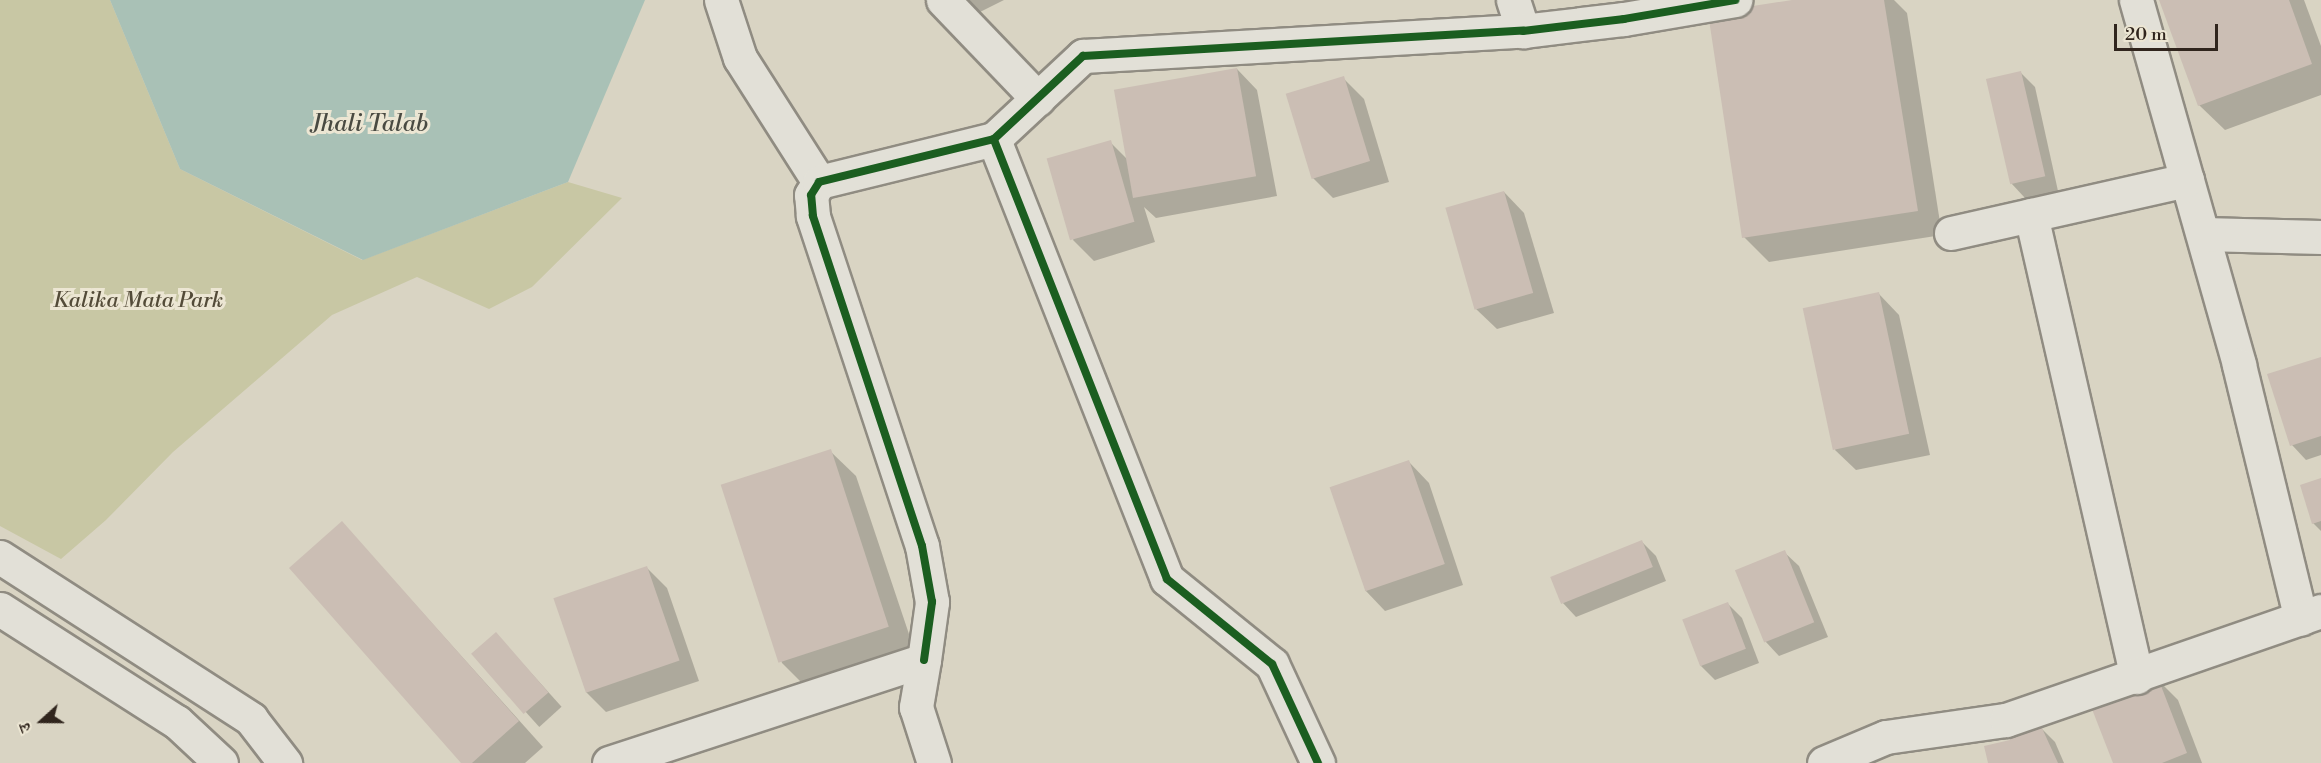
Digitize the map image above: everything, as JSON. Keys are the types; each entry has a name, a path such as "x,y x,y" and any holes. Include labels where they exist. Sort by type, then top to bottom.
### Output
{"street":[{"path":"722,0 740,57 819,182"},
{"path":"943,0 1038,99"},
{"path":"1513,0 1523,31"},
{"path":"934,763 916,707 932,602 922,546 813,216 811,195 819,182 994,139 1083,56 1523,31 1624,19 1735,0"},
{"path":"1824,763 1886,737 2007,720 2311,615 2136,0"},
{"path":"994,139 1167,579 1272,664 1318,763"},
{"path":"1951,233 2187,180"},
{"path":"2031,215 2137,677"},
{"path":"2203,234 2321,237"},
{"path":"0,556 251,719 285,763"},
{"path":"0,609 177,722 221,763"},
{"path":"609,763 924,660"}],"green space":[{"name":"Kalika Mata Park","path":"0,0 110,0 180,169 362,260 568,182 622,198 532,287 489,309 417,277 332,315 173,452 106,520 61,559 0,526"}],"water":[{"name":"Jhali Talab","path":"110,0 645,0 568,182 363,260 180,169"}],"building":[{"path":"1792,0 1884,0 1918,211 1742,238 1708,13"},
{"path":"2159,0 2289,0 2312,64 2198,106"},
{"path":"1237,68 1256,176 1133,198 1114,90"},
{"path":"2021,71 2045,176 2010,184 1986,79"},
{"path":"1344,76 1370,161 1312,179 1286,94"},
{"path":"1111,140 1134,222 1070,240 1047,158"},
{"path":"1504,191 1533,293 1475,310 1445,208"},
{"path":"1879,292 1909,434 1833,450 1803,308"},
{"path":"2321,357 2321,436 2290,446 2267,374"},
{"path":"831,449 889,627 778,663 721,485"},
{"path":"1409,460 1445,564 1365,591 1330,487"},
{"path":"2321,478 2321,521 2312,524 2300,485"},
{"path":"342,521 519,721 472,763 461,763 289,568"},
{"path":"1642,540 1653,567 1561,604 1550,577"},
{"path":"1785,550 1814,622 1764,643 1735,570"},
{"path":"647,566 680,661 586,693 553,598"},
{"path":"1728,602 1746,649 1700,666 1682,620"},
{"path":"496,632 548,692 524,714 471,654"},
{"path":"2158,678 2187,753 2162,763 2113,763 2090,704"},
{"path":"2041,726 2058,763 1988,763 1984,746 2010,740 2004,730"}],"cycle path":[{"path":"1318,763 1272,664 1167,579 994,139 1083,56 1523,31 1624,19 1735,0"},
{"path":"924,660 932,602 922,546 813,216 811,195 819,182 994,139"}]}
